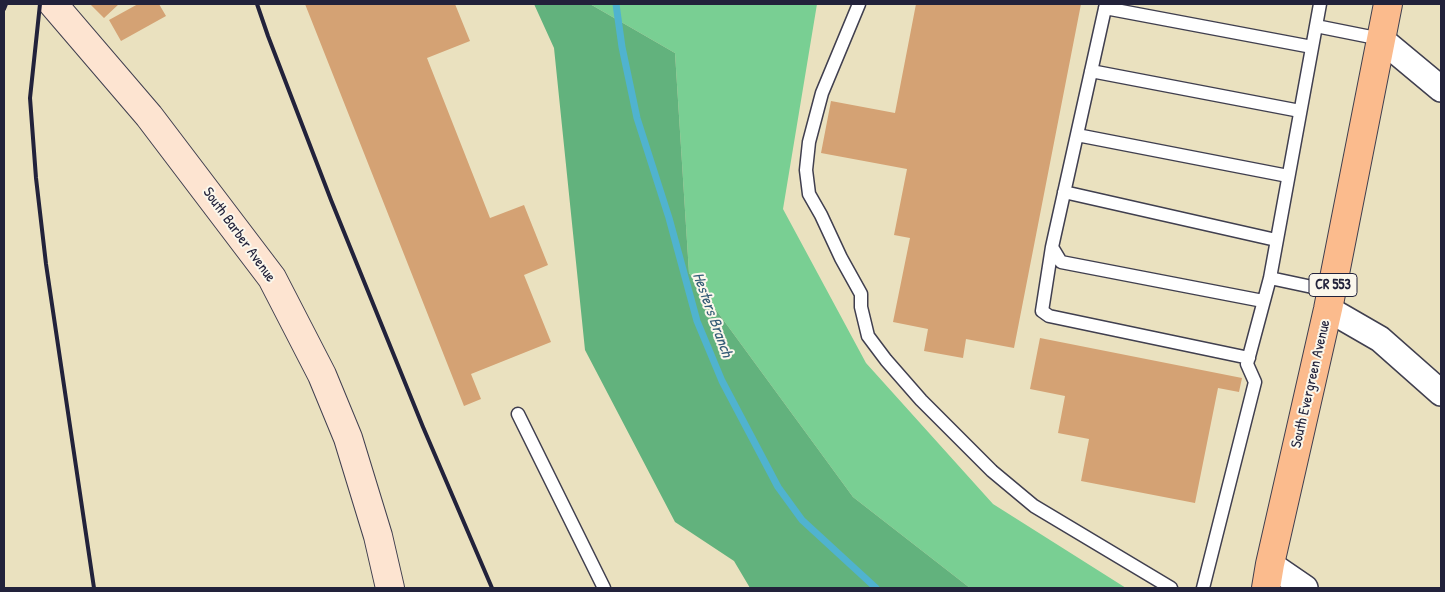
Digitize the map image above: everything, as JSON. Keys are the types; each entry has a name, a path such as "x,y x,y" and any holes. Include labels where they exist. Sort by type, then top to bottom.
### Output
{"main road":[{"name":"South Evergreen Avenue","path":"1268,576 1329,300 1388,4"}],"street":[{"name":"South Barber Avenue","path":"53,4 149,116 272,278 322,375 348,438 378,536 390,588"},
{"path":"1381,39 1441,89"},
{"path":"1329,300 1380,339 1441,393"},
{"path":"1268,576 1305,588"}],"lane":[{"path":"859,4 822,93 809,142 806,170 809,194 861,294 861,307 868,336 921,400 992,471 1034,506 1171,588"},
{"path":"1203,588 1256,382 1247,364 1270,278 1320,4"},
{"path":"1249,358 1049,316 1042,311 1052,247 1105,6 1312,47"},
{"path":"1316,26 1381,39"},
{"path":"1091,71 1300,111"},
{"path":"1077,135 1288,176"},
{"path":"1064,192 1276,240"},
{"path":"1052,247 1061,262 1263,301"},
{"path":"1270,278 1329,300"},
{"path":"518,414 604,588"}],"green space":[{"path":"534,4 590,4 675,53 689,273 853,497 970,588 750,588 734,561 675,522 585,350 554,48"},
{"path":"590,4 817,4 783,209 866,363 993,504 1126,588 970,588 853,497 689,273 675,53"}],"building":[{"path":"90,4 119,4 104,18"},
{"path":"138,4 159,4 166,16 121,41 109,20"},
{"path":"305,4 455,4 470,41 427,58 490,218 524,205 548,265 524,275 551,342 471,374 481,399 464,406"},
{"path":"916,4 1081,4 1014,348 966,339 963,358 924,351 928,329 893,322 910,238 894,235 907,169 821,153 831,101 895,113"},
{"path":"1040,338 1242,378 1239,392 1218,388 1195,503 1081,481 1089,439 1058,433 1065,396 1030,389"}],"waterway":[{"name":"Hesters Branch","path":"616,4 622,47 637,118 669,218 697,321 722,381 778,487 802,520 876,588"}],"railway":[{"path":"4,9 6,4"},
{"path":"40,4 30,98 36,178 46,264 94,588"},
{"path":"257,4 331,200 423,427 492,588"}]}
